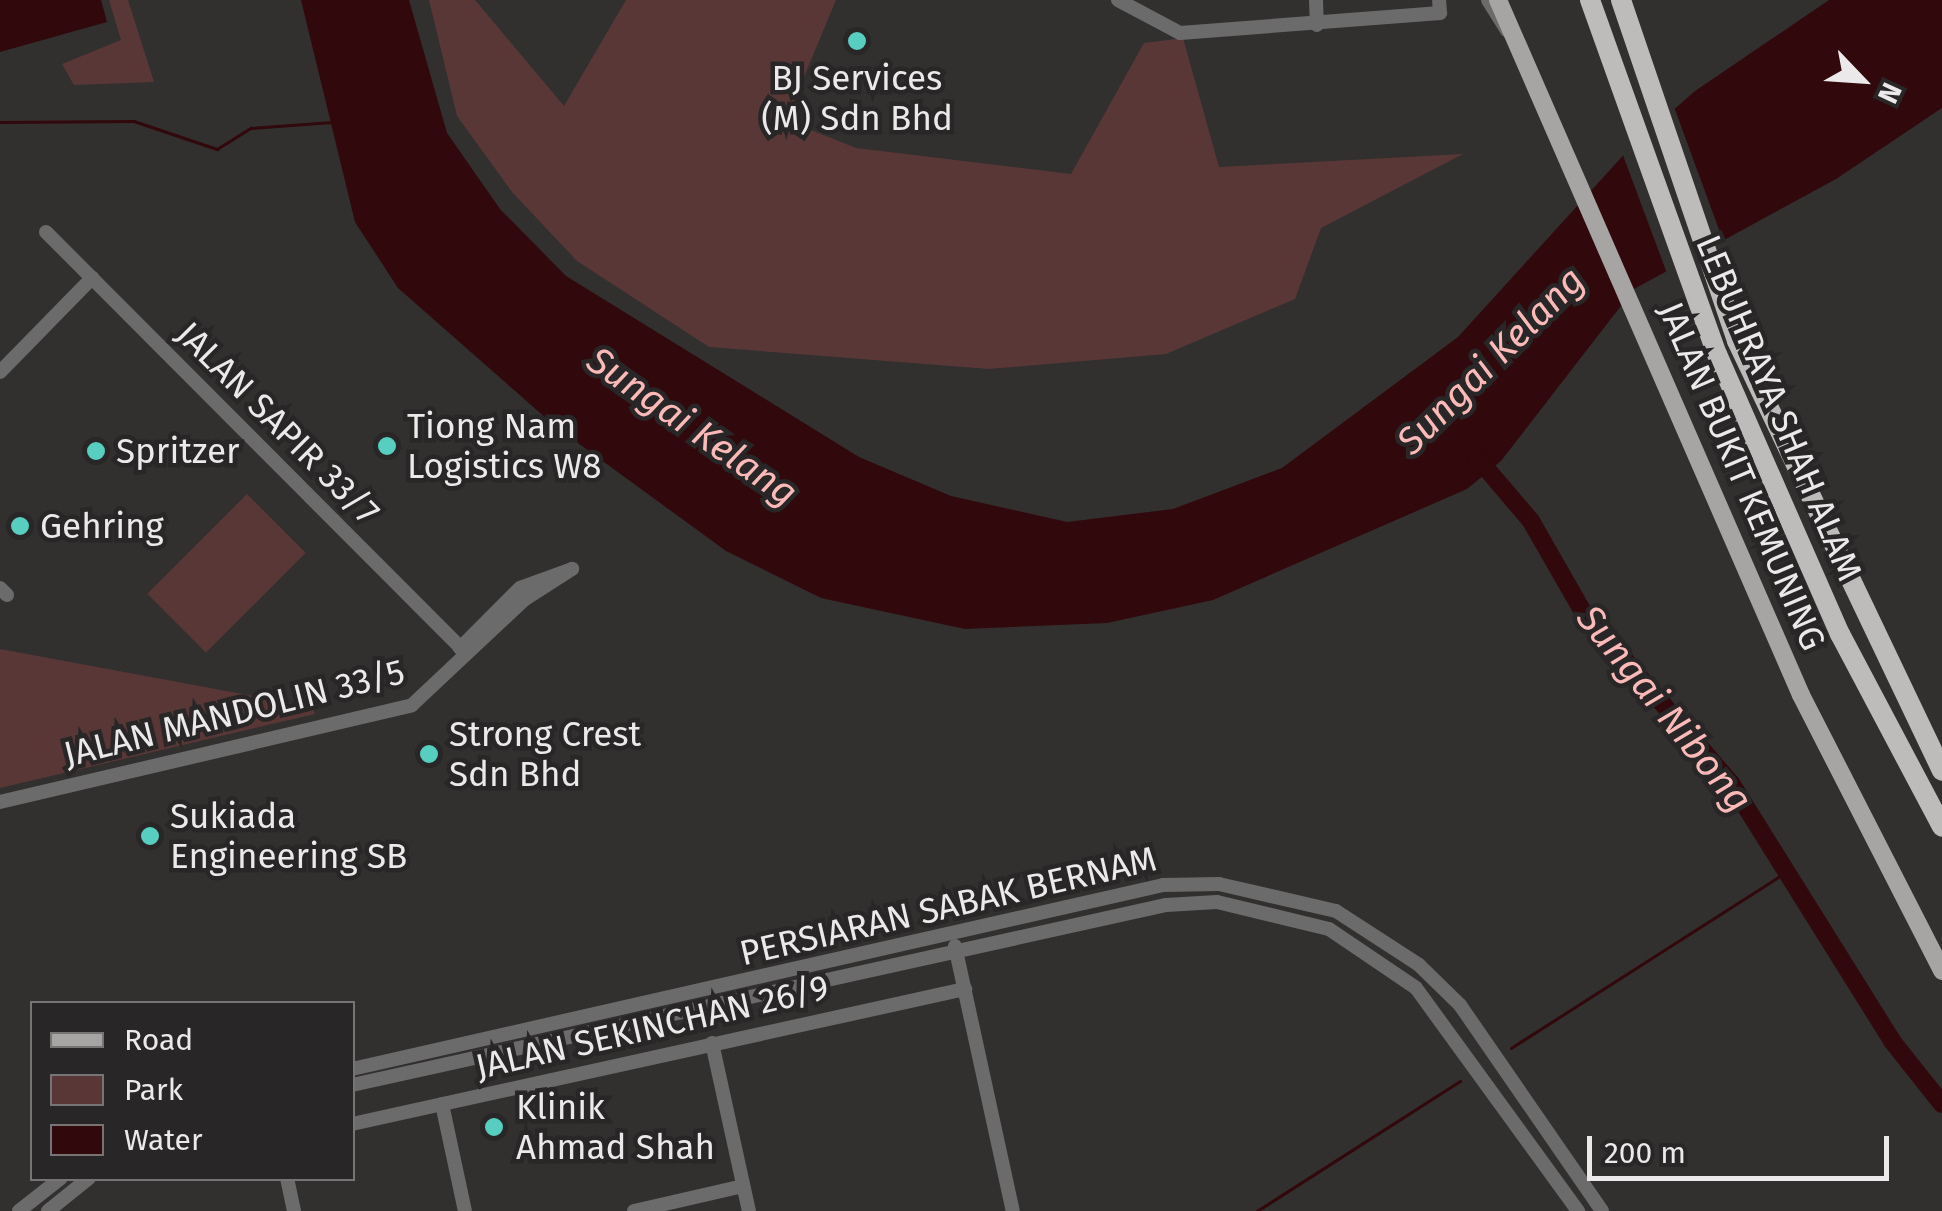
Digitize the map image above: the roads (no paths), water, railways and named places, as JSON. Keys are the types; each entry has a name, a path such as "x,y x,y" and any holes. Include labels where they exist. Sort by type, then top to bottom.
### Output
{"highway":[{"name":"LEBUHRAYA SHAH ALAM","path":"1590,0 1717,354 1840,634 1942,827"},
{"name":"LEBUHRAYA SHAH ALAM","path":"1621,0 1640,68 1737,341 1942,771"},
{"path":"1914,716 1942,754"}],"main road":[{"name":"JALAN BUKIT KEMUNING","path":"1498,0 1801,696 1942,971"}],"street":[{"path":"1118,0 1180,33 1317,25 1439,7"},
{"path":"1316,0 1317,25"},
{"path":"1488,0 1511,34"},
{"name":"JALAN SAPIR 33/7","path":"46,232 465,652"},
{"path":"0,372 92,278"},
{"path":"572,569 525,599 465,652 520,588 572,569"},
{"name":"JALAN MANDOLIN 33/5","path":"0,802 412,705 465,652"},
{"name":"PERSIARAN SABAK BERNAM","path":"355,1068 1163,885 1238,887 1336,911 1384,936 1460,1005 1602,1211"},
{"name":"PERSIARAN SABAK BERNAM","path":"355,1083 1166,905 1282,910 1329,928 1435,1007 1578,1211"},
{"path":"953,935 1013,1211"},
{"name":"JALAN SEKINCHAN 26/9","path":"355,1123 964,989"},
{"path":"712,1043 748,1211"},
{"path":"442,1104 465,1211"},
{"path":"19,1211 57,1181"},
{"path":"48,1211 85,1181"},
{"path":"288,1181 294,1211"},
{"path":"634,1211 743,1186"}],"water":[{"path":"0,0 101,0 107,22 0,52"},
{"name":"Sungai Kelang","path":"301,0 409,0 447,133 500,209 566,276 859,457 951,496 1067,522 1173,509 1282,468 1458,337 1629,149 1695,91 1829,0 1942,0 1942,108 1836,179 1634,289 1501,461 1467,489 1213,600 1107,623 965,629 821,598 726,551 556,427 398,288 355,222"}],"waterway":[{"path":"0,122 134,121 217,149 251,128 332,122"},
{"name":"Sungai Nibong","path":"1474,454 1531,521 1582,610 1731,783 1892,1041 1942,1104"},
{"path":"1511,1048 1788,871"},
{"path":"1257,1211 1460,1081"}],"place":[{"name":"BJ Services (M) Sdn Bhd","path":"857,41"},
{"name":"Tiong Nam Logistics W8","path":"387,446"},
{"name":"Spritzer","path":"96,451"},
{"name":"Gehring","path":"20,526"},
{"name":"Strong Crest Sdn Bhd","path":"429,754"},
{"name":"Sukiada Engineering SB","path":"150,836"},
{"name":"Klinik Ahmad Shah","path":"494,1127"}]}
